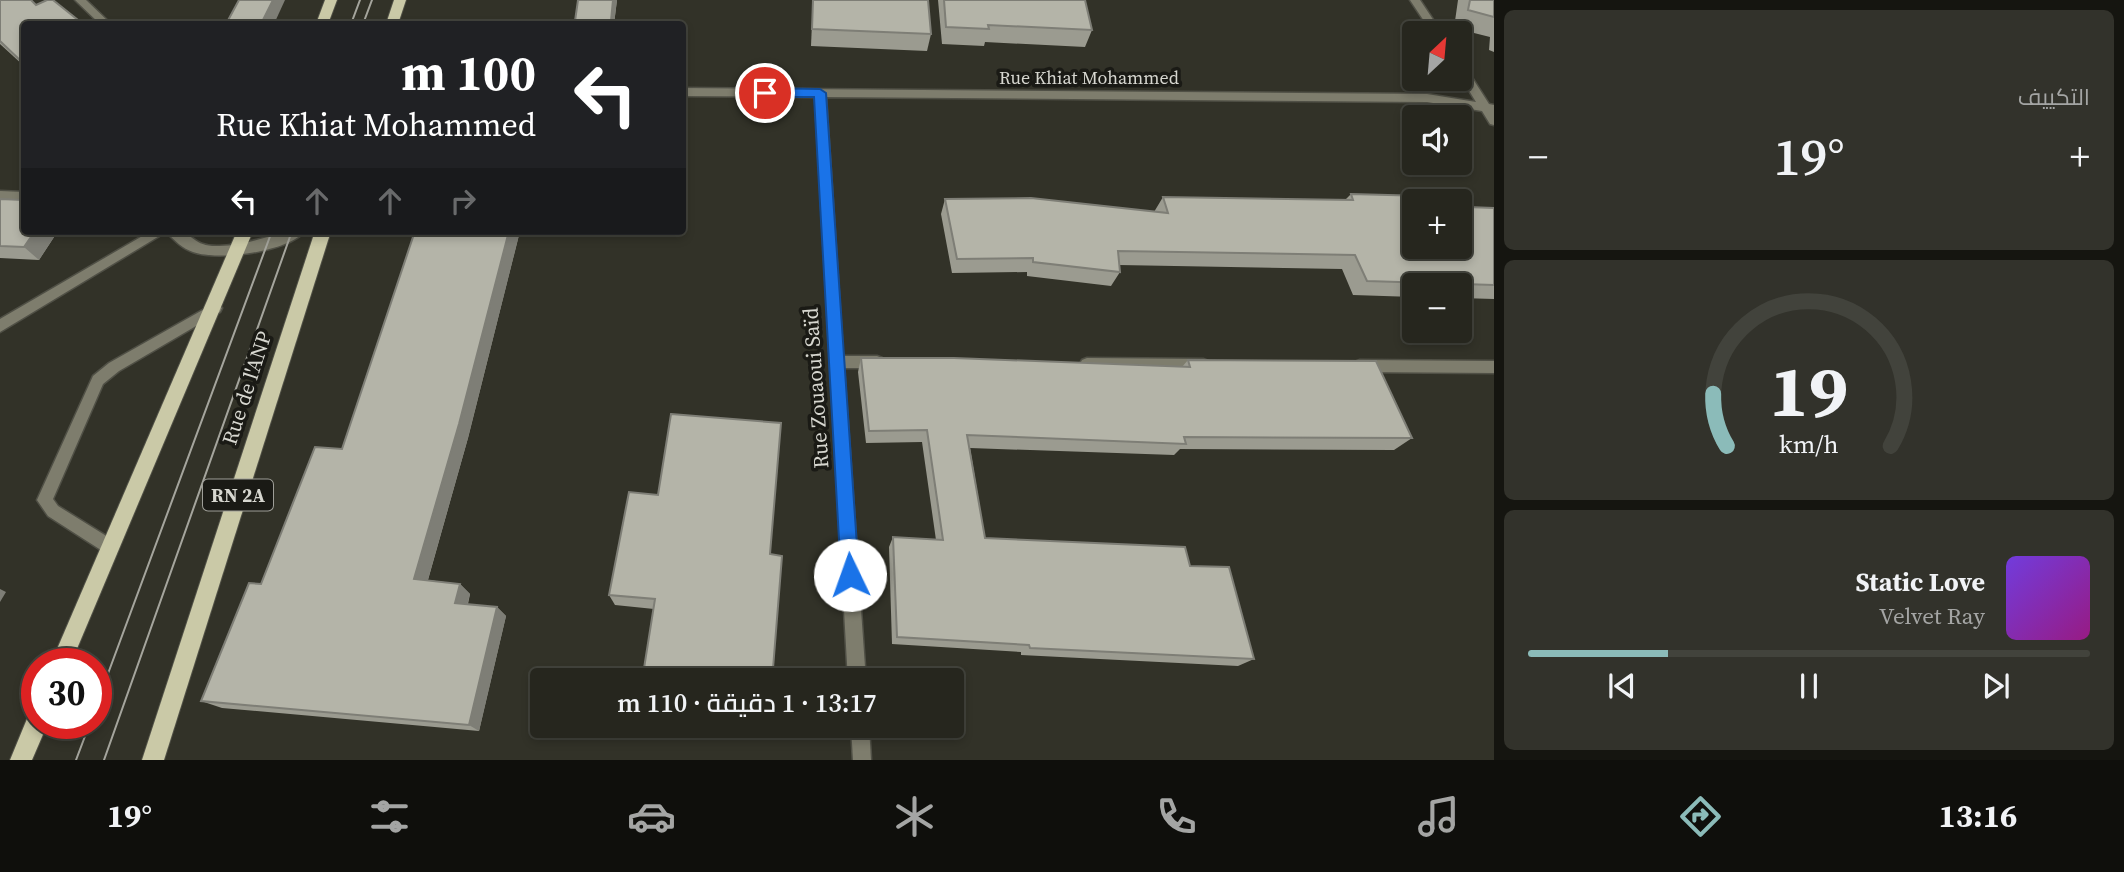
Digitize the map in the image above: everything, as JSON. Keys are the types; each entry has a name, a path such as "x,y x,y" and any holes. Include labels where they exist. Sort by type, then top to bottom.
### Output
{"main road":[{"path":"323,21 331,0"},
{"path":"393,21 400,0"},
{"path":"67,648 215,308 244,235"},
{"name":"Rue de l'ANP","path":"153,760 322,235"},
{"path":"21,760 30,739"}],"street":[{"path":"80,0 103,21"},
{"path":"1415,0 1429,21"},
{"path":"1472,85 1489,108 1494,121"},
{"name":"Rue Khiat Mohammed","path":"686,92 1427,98 1489,108"},
{"name":"Rue Zouaoui Saïd","path":"820,93 856,668"},
{"path":"0,196 21,196"},
{"path":"0,326 154,235"},
{"path":"178,235 196,248 239,250 293,235"},
{"path":"110,547 53,511 45,500 99,380 114,367 215,308"},
{"path":"837,362 893,362"},
{"path":"1074,364 1214,365"},
{"path":"1340,366 1494,367"},
{"path":"861,738 862,760"}],"building":[{"path":"0,0 31,0 36,5 53,0 79,21 21,21 21,61 0,41"},
{"path":"239,0 273,0 262,21 228,21"},
{"path":"578,0 613,0 611,21 575,21"},
{"path":"813,0 928,0 931,34 812,29"},
{"path":"944,0 1085,0 1092,30 988,25 989,29 946,27"},
{"path":"1470,0 1494,0 1494,17 1468,10"},
{"path":"1351,194 1402,195 1402,259 1472,259 1472,207 1494,208 1494,285 1472,284 1472,273 1402,273 1402,282 1367,281 1355,255 1118,251 1120,272 1033,262 1033,258 957,259 945,199 1031,198 1168,213 1163,197 1353,200"},
{"path":"0,199 21,200 21,235 32,235 24,247 0,246"},
{"path":"414,235 508,235 459,424 414,579 460,584 455,603 497,607 469,725 201,701 249,583 261,584 315,447 342,449"},
{"path":"861,358 954,358 1190,367 1188,360 1376,361 1412,438 1184,437 1186,444 967,435 985,538 1185,547 1190,566 1229,567 1254,659 1030,648 1029,645 897,637 893,537 943,540 927,430 869,431"},
{"path":"671,414 781,423 770,554 782,556 773,668 644,668 655,599 609,595 629,492 658,495"}],"tram line":[{"path":"352,21 360,0"},
{"path":"364,21 372,0"},
{"path":"112,663 271,235"},
{"path":"104,760 291,235"},
{"path":"76,760 84,739"}],"route":[{"path":"765,93 820,93 850,575"}]}
